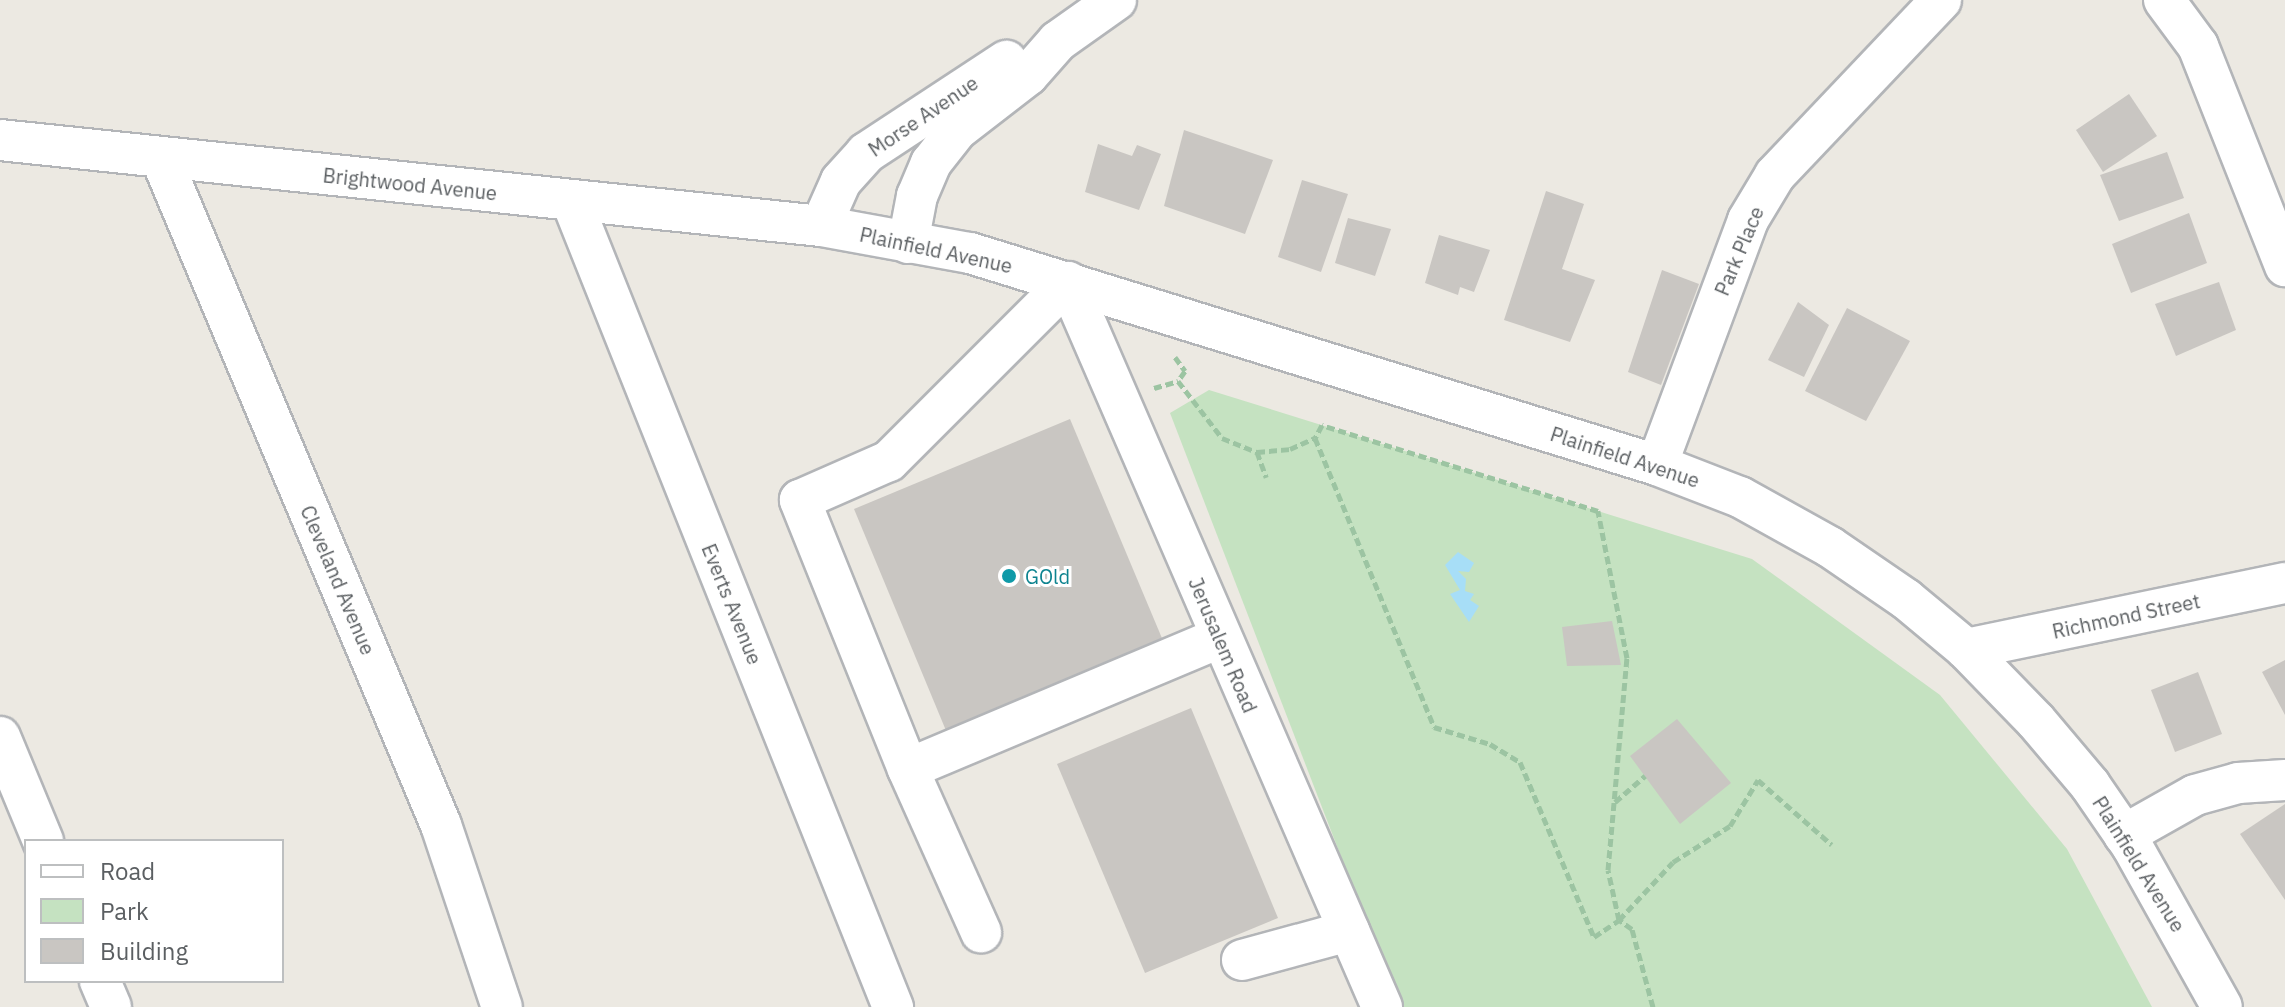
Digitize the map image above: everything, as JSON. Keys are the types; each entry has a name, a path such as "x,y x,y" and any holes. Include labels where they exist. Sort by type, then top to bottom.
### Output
{"street":[{"name":"Morse Avenue","path":"908,243 917,196 931,163 957,130 1028,75 1058,41 1116,0"},
{"name":"Park Place","path":"1657,465 1748,220 1775,175 1941,0"},
{"path":"2164,0 2198,46 2285,266"},
{"name":"Morse Avenue","path":"821,226 841,181 866,153 1016,55 1058,41"},
{"name":"Brightwood Avenue","path":"0,140 821,226"},
{"name":"Cleveland Avenue","path":"161,158 441,825 502,1007"},
{"name":"Everts Avenue","path":"572,202 893,1007"},
{"name":"Plainfield Avenue","path":"821,226 970,253 1657,465 1740,497 1830,547 1906,599 1966,649 2036,721 2124,835 2222,1007"},
{"path":"981,932 908,769 800,500 889,461 1068,282"},
{"name":"Jerusalem Road","path":"1068,282 1219,638 1382,1007"},
{"name":"Richmond Street","path":"1966,649 2285,583"},
{"path":"908,769 1219,638"},
{"path":"0,737 42,839"},
{"path":"2124,835 2195,795 2238,783 2285,780"},
{"path":"1242,960 1349,931"},
{"path":"101,983 111,1007"}],"path":[{"path":"1144,374 1151,388 1178,381 1185,371 1179,358 1166,354"},
{"path":"1178,381 1222,438 1257,452 1290,449 1315,438 1322,425 1598,511 1627,658 1608,870 1619,920 1632,929 1653,1007"},
{"path":"1315,438 1434,727 1490,744 1520,762 1594,937 1619,920 1673,862 1730,826 1758,780 1832,845"},
{"path":"1257,452 1266,477"},
{"path":"1614,803 1645,776"}],"green space":[{"path":"1209,390 1752,559 1940,695 2067,849 2152,1007 1399,1007 1170,413"}],"water":[{"path":"1458,552 1474,563 1469,572 1458,571 1466,579 1465,591 1474,594 1470,600 1479,606 1469,622 1450,594 1460,590 1445,565"}],"building":[{"path":"2129,94 2157,136 2103,172 2076,130"},
{"path":"1184,130 1273,160 1245,234 1164,206"},
{"path":"1098,144 1132,156 1137,145 1161,154 1139,210 1085,192"},
{"path":"2167,152 2184,198 2119,221 2100,175"},
{"path":"1302,180 1348,194 1321,272 1278,257"},
{"path":"1546,191 1584,204 1562,269 1595,280 1570,342 1504,320"},
{"path":"2189,213 2207,263 2131,293 2112,244"},
{"path":"1348,218 1391,229 1375,276 1335,263"},
{"path":"1439,235 1490,250 1474,292 1460,287 1458,295 1425,283"},
{"path":"1662,270 1699,284 1661,385 1628,372"},
{"path":"2219,282 2236,330 2176,356 2155,304"},
{"path":"1798,302 1829,325 1804,377 1768,360"},
{"path":"1847,308 1910,341 1866,421 1805,391"},
{"name":"GOld","path":"1070,419 1164,643 947,733 854,509"},
{"path":"1612,621 1621,665 1567,666 1562,627"},
{"path":"2285,660 2285,715 2262,672"},
{"path":"2198,672 2222,734 2175,752 2151,690"},
{"path":"1191,708 1278,918 1145,973 1057,764"},
{"path":"1677,719 1731,783 1680,824 1630,756"},
{"path":"2285,804 2285,900 2240,834"}],"place":[{"name":"GOld","path":"1009,576"}]}
